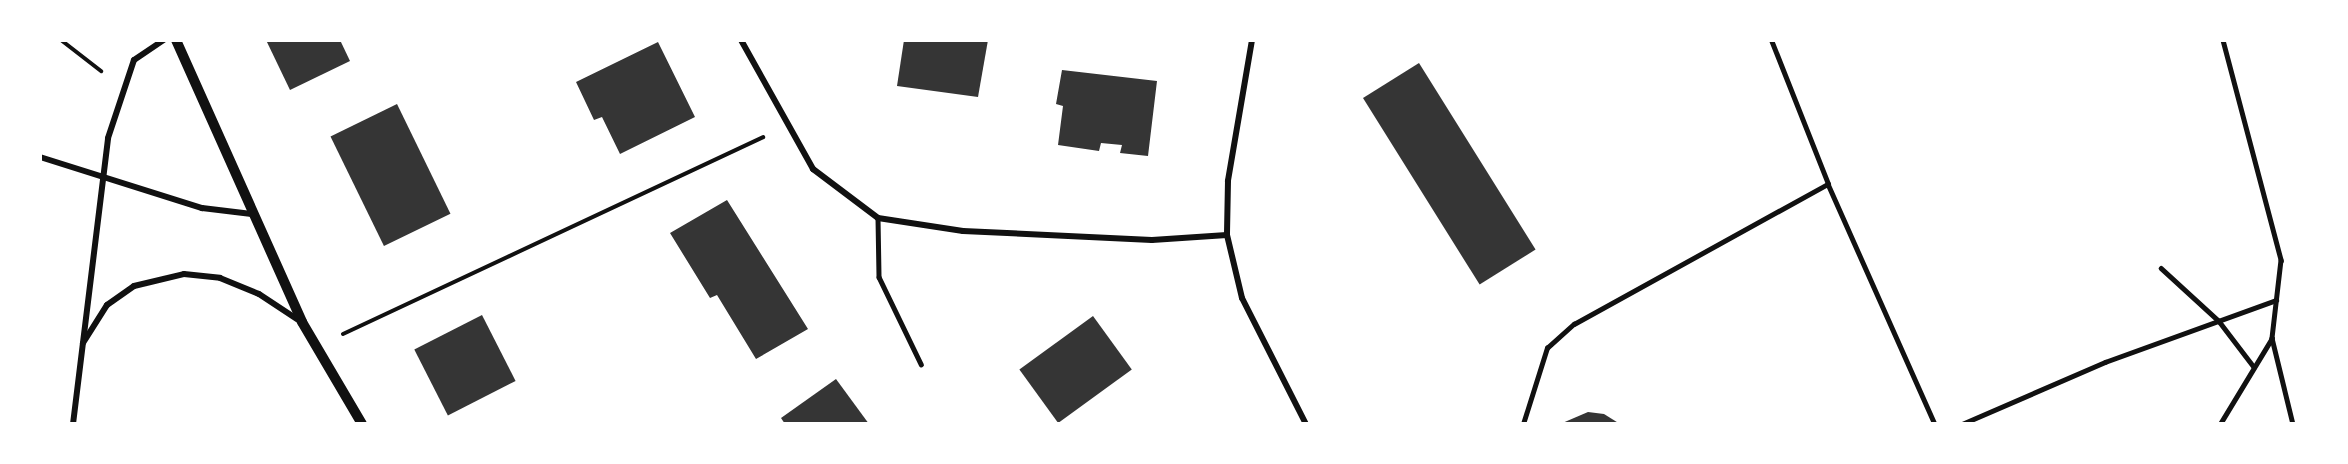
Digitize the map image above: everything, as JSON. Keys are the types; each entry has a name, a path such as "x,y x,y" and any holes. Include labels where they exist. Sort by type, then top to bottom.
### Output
{"street":[{"path":"73,423 108,138 123,87 134,60 165,40"},
{"path":"176,40 302,322 362,423"},
{"path":"741,40 813,169 878,218 963,231 1152,240 1227,235"},
{"path":"1252,40 1228,181 1227,235 1242,298 1274,368 1306,423"},
{"path":"40,157 202,208 252,214"},
{"path":"81,346 107,305 134,286 184,274 220,278 258,294 302,322"}],"lane":[{"path":"1771,40 1828,184 1935,423"},
{"path":"2223,40 2281,260 2272,338 2293,423"},
{"path":"1523,423 1547,348 1574,324 1828,184"},
{"path":"878,218 879,277 921,364"},
{"path":"2161,268 2219,321 2254,368"},
{"path":"1962,423 2104,362 2276,300"},
{"path":"2220,423 2272,338"}],"path":[{"path":"61,40 123,87"},
{"path":"315,346 740,148 787,122"}],"building":[{"path":"266,40 340,40 350,61 290,90"},
{"path":"904,40 988,40 978,97 897,86"},
{"path":"658,42 695,117 620,154 602,117 594,120 576,82"},
{"path":"1419,63 1536,250 1480,285 1363,98"},
{"path":"1062,70 1157,81 1148,156 1120,153 1122,145 1101,143 1099,151 1058,145 1063,106 1056,104"},
{"path":"397,104 450,214 384,246 330,136"},
{"path":"727,200 808,329 756,359 717,295 710,298 670,233"},
{"path":"482,315 516,381 448,415 414,350"},
{"path":"1093,316 1132,369 1058,423 1019,369"},
{"path":"836,379 869,424 785,424 781,418"},
{"path":"1588,412 1604,414 1620,424 1560,424"}]}
